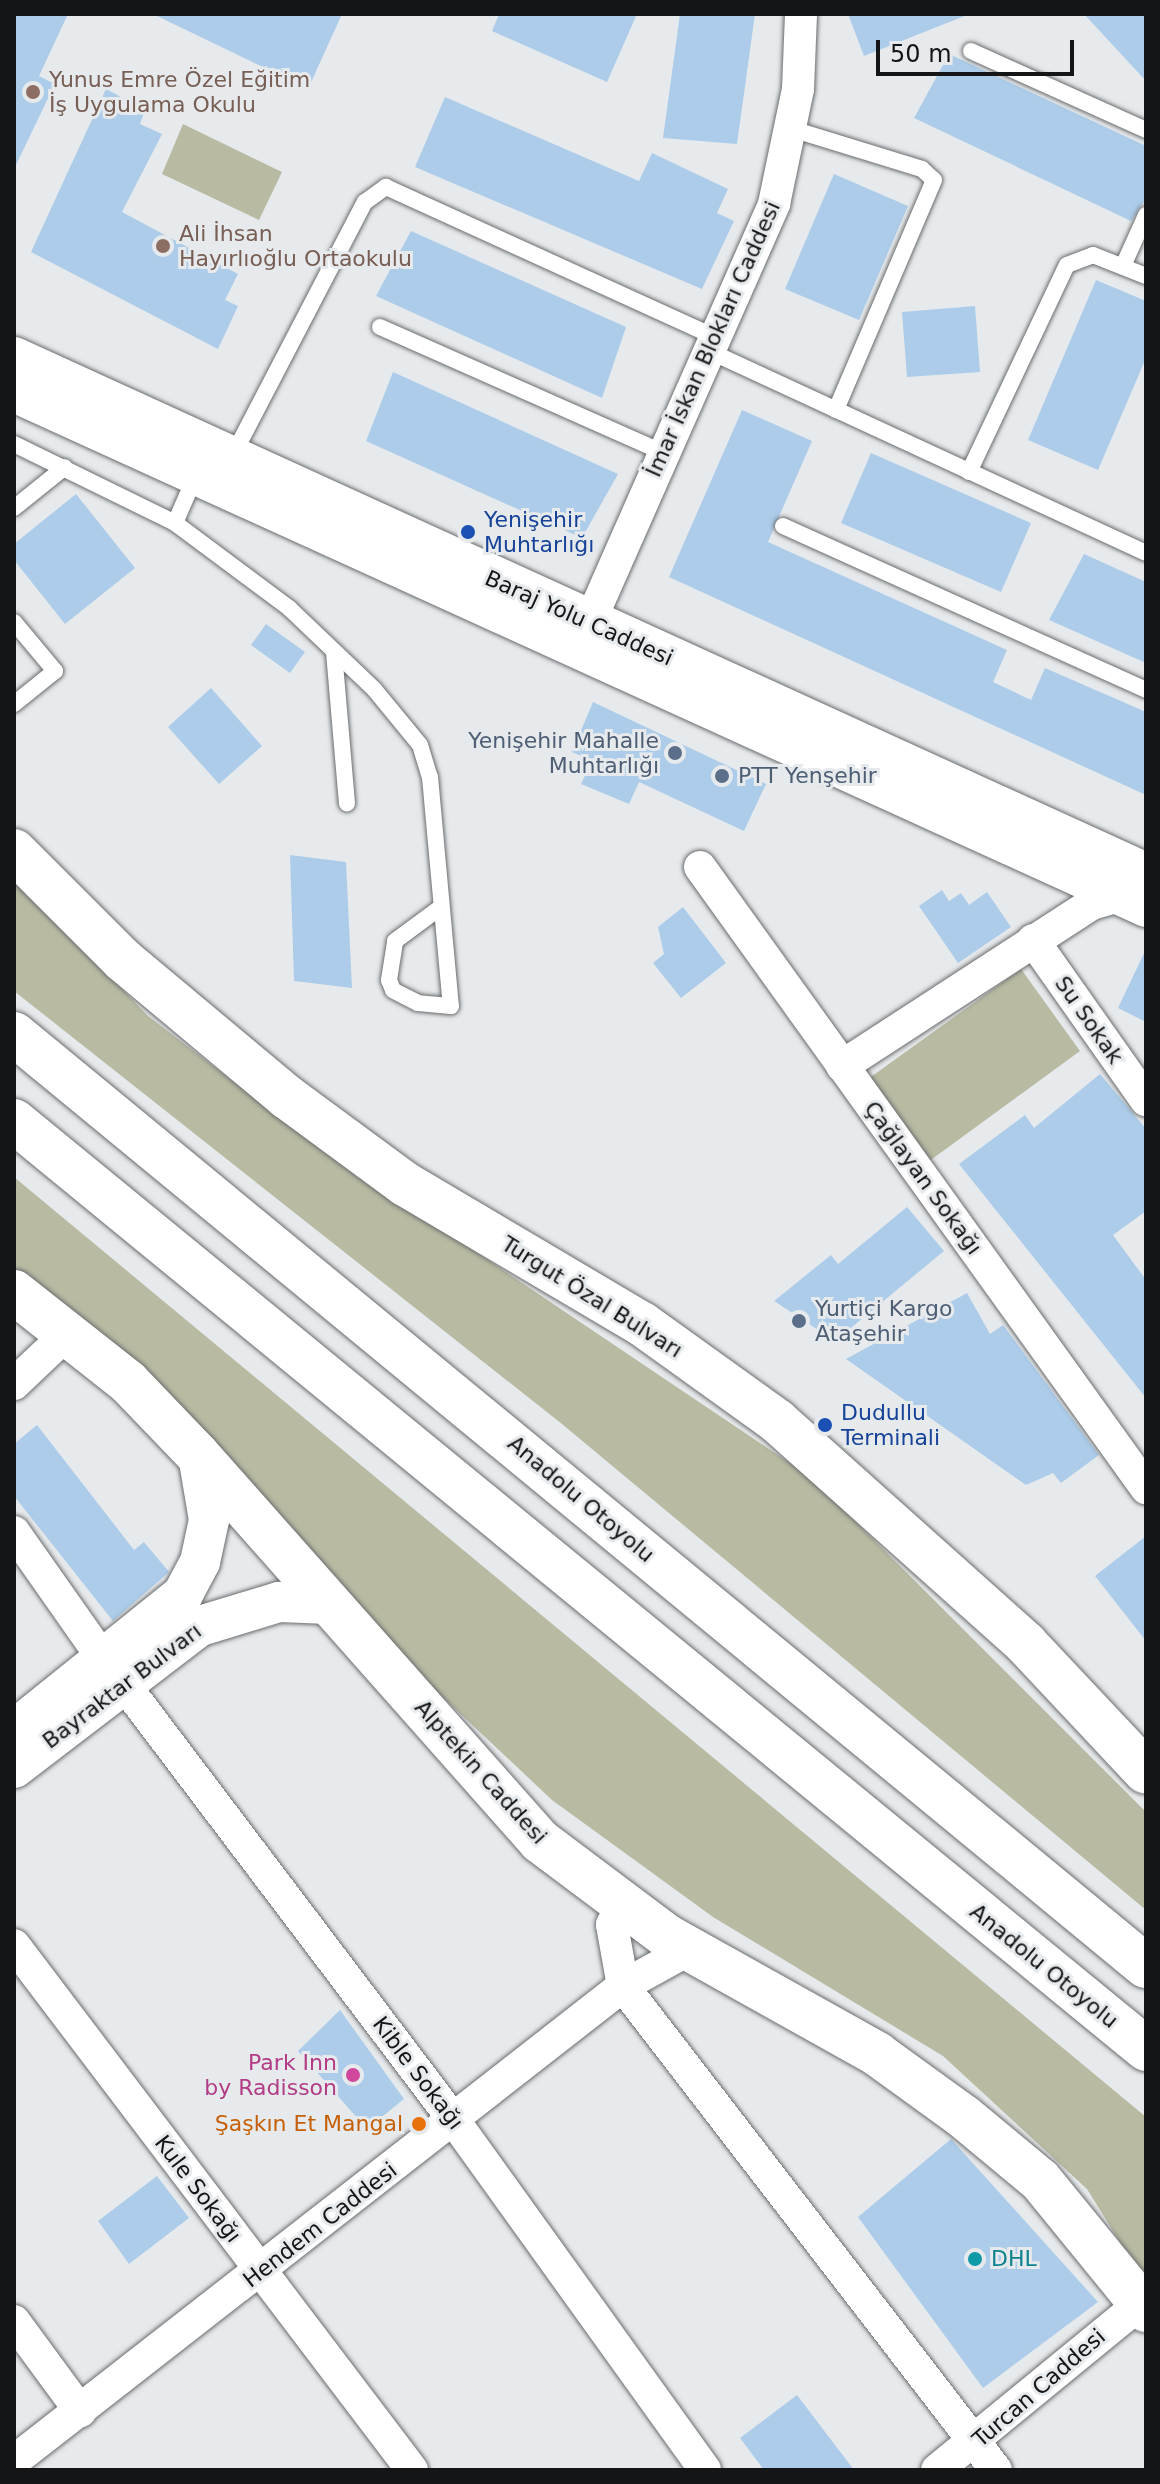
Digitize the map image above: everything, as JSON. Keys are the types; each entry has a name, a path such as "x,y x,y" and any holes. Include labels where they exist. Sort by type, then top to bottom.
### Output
{"main road":[{"name":"Turgut Özal Bulvarı","path":"14,851 123,960 287,1097 405,1184 642,1324 777,1421 1026,1644 1146,1772"},
{"name":"Anadolu Otoyolu","path":"14,1034 1146,1966"},
{"name":"Anadolu Otoyolu","path":"14,1121 1146,2049"},
{"name":"Alptekin Caddesi","path":"14,1292 68,1333 198,1455 540,1841 622,1905 690,1949 877,2054 964,2117 1040,2180 1143,2307"}],"street":[{"name":"İmar İskan Blokları Caddesi","path":"583,638 774,204 792,129 801,14"},
{"name":"Baraj Yolu Caddesi","path":"14,357 232,459 583,638"},
{"name":"Baraj Yolu Caddesi","path":"14,392 195,477 583,638 1140,891"},
{"name":"Çağlayan Sokağı","path":"700,867 1146,1488"},
{"path":"842,1066 1033,940 1140,891"},
{"name":"Su Sokak","path":"1033,940 1143,1091"},
{"path":"14,1384 68,1333"},
{"name":"Bayraktar Bulvarı","path":"14,1768 114,1672 183,1594 200,1562 209,1520 198,1455"},
{"name":"Kible Sokağı","path":"14,1532 114,1672 453,2119 705,2470"},
{"name":"Bayraktar Bulvarı","path":"14,1730 114,1672 228,1612 279,1602 329,1604"},
{"path":"622,1905 612,1925 623,1986 996,2470"},
{"name":"Kule Sokağı","path":"14,1945 412,2470"},
{"name":"Hendem Caddesi","path":"14,2461 261,2272 623,1986 690,1949"},
{"name":"Turcan Caddesi","path":"937,2470 976,2443 1143,2307"},
{"path":"14,2321 80,2411"}],"lane":[{"path":"971,51 1146,130"},
{"path":"792,129 922,169 934,180 836,410"},
{"path":"232,459 365,202 386,187 404,189 836,410 1146,553"},
{"path":"1123,266 1146,215"},
{"path":"969,472 1067,265 1083,255 1146,276"},
{"path":"380,327 664,453"},
{"path":"14,444 175,523 334,652 420,745 441,907 451,1006 418,1003 393,990 389,980 395,941 441,907"},
{"path":"14,508 65,467"},
{"path":"175,523 195,477"},
{"path":"783,526 1146,690"},
{"path":"14,622 55,671 14,704"},
{"path":"334,652 347,803"}],"green space":[{"path":"183,124 282,172 259,220 162,174"},
{"path":"14,877 148,1016 308,1139 812,1478 1146,1812 1146,1910 562,1424 14,991"},
{"path":"1021,969 1080,1051 928,1162 868,1079"},
{"path":"14,1177 1146,2117 1146,2284 1087,2189 943,2056 713,1917 552,1800 400,1657 14,1272"}],"building":[{"name":"Yunus Emre Özel Eğitim İş Uygulama Okulu","path":"14,14 68,14 39,76 55,84 14,169"},
{"path":"153,14 342,14 308,89"},
{"path":"499,14 637,14 607,82 492,31"},
{"path":"680,14 755,14 737,144 663,138"},
{"path":"848,14 967,14 967,15 864,56"},
{"path":"1084,14 1146,14 1146,81"},
{"path":"949,54 1146,146 1146,199 1131,221 914,118"},
{"path":"106,89 145,110 140,124 162,134 122,212 238,274 225,300 238,306 218,349 31,252"},
{"path":"445,97 639,181 652,153 728,189 717,213 734,221 702,289 415,167"},
{"path":"834,174 908,206 859,320 785,289"},
{"path":"411,231 626,327 602,398 376,296"},
{"path":"1096,280 1146,301 1146,358 1098,470 1028,440"},
{"path":"975,306 980,372 907,377 902,312"},
{"path":"393,372 618,474 582,538 366,441"},
{"path":"742,410 812,441 768,542 1007,650 993,682 1031,700 1045,668 1146,712 1146,795 669,577"},
{"path":"871,453 1031,523 1001,592 841,523"},
{"path":"76,494 135,568 65,624 14,560 14,544"},
{"path":"1084,554 1146,582 1146,663 1049,620"},
{"path":"266,624 305,652 290,673 251,645"},
{"path":"211,688 262,746 219,784 168,727"},
{"path":"593,702 766,784 744,831 639,782 629,804 581,784 592,761 572,752"},
{"path":"290,855 346,862 352,988 294,981"},
{"path":"942,890 949,901 961,893 969,905 987,892 1011,927 958,963 919,906"},
{"path":"683,907 726,963 681,998 653,963 664,954 658,927"},
{"path":"1146,949 1146,1022 1118,1008"},
{"path":"1100,1074 1146,1129 1146,1211 1113,1235 1146,1280 1146,1398 959,1164 1025,1115 1034,1128"},
{"path":"907,1207 944,1251 835,1341 774,1301 831,1255 838,1264"},
{"path":"967,1293 990,1334 1003,1325 1099,1455 1061,1483 1053,1473 1026,1485 846,1359"},
{"path":"37,1425 134,1550 144,1542 169,1572 113,1621 14,1496 14,1444"},
{"path":"1146,1536 1146,1641 1095,1576"},
{"name":"Park Inn by Radisson","path":"340,2010 404,2099 367,2129 298,2051"},
{"name":"DHL","path":"951,2139 1098,2302 983,2388 858,2217"},
{"path":"157,2176 189,2218 129,2264 98,2221"},
{"path":"797,2395 854,2470 764,2470 740,2438"}],"place":[{"name":"Yunus Emre Özel Eğitim İş Uygulama Okulu","path":"33,92"},
{"name":"Ali İhsan Hayırlıoğlu Ortaokulu","path":"163,246"},
{"name":"Yenişehir Muhtarlığı","path":"468,532"},
{"name":"Yenişehir Mahalle Muhtarlığı","path":"675,753"},
{"name":"PTT Yenşehir","path":"722,776"},
{"name":"Yurtiçi Kargo Ataşehir","path":"799,1321"},
{"name":"Dudullu Terminali","path":"825,1425"},
{"name":"Park Inn by Radisson","path":"353,2075"},
{"name":"Şaşkın Et Mangal","path":"419,2124"},
{"name":"DHL","path":"975,2259"}]}
